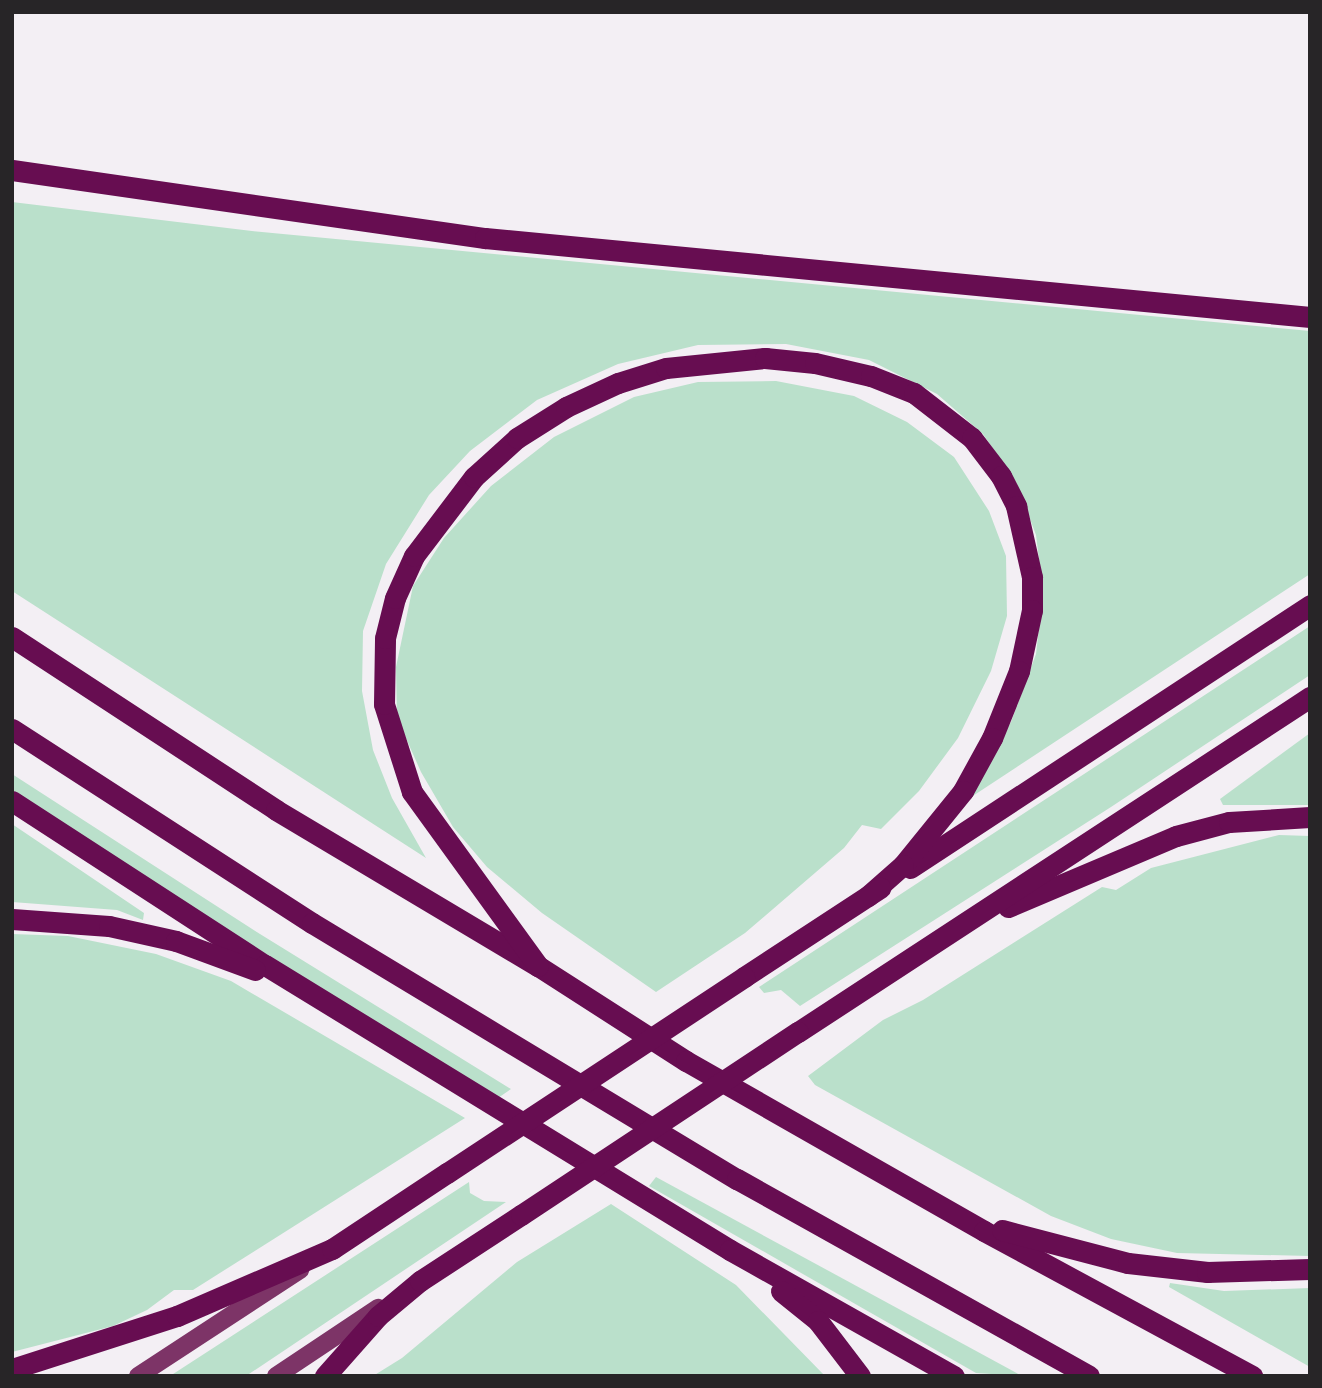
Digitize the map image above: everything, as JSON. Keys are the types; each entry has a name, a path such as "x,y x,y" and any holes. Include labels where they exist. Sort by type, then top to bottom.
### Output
{"highway":[{"path":"12,170 485,237 1310,317"},
{"path":"538,966 412,792 384,704 385,638 395,598 414,556 474,477 517,438 566,407 618,383 666,368 765,358 815,363 871,376 914,393 962,429 1001,476 1016,506 1032,577 1032,610 1019,671 992,738 963,790 927,839 868,896"},
{"path":"12,1368 177,1316 332,1249 1310,605"},
{"path":"12,637 276,810 538,966 686,1061 900,1184 1252,1376"},
{"path":"325,1376 378,1316 420,1281 1310,697"},
{"path":"12,729 312,923 725,1172 1090,1376"},
{"path":"12,801 307,990 730,1250 954,1376"},
{"path":"925,949 1086,870 1176,836 1229,822 1310,817"},
{"path":"12,919 109,926 176,941 307,990"},
{"path":"900,1184 1001,1230 1128,1263 1207,1272 1310,1269"},
{"path":"730,1250 818,1321 860,1376"}],"main road":[{"path":"138,1376 332,1249"},
{"path":"276,1376 420,1281"}],"green space":[{"path":"12,202 252,231 1310,331 1310,574 953,809 1011,722 1036,654 1043,592 1036,535 1017,484 983,434 937,394 869,360 786,344 698,345 618,364 537,400 470,451 429,495 386,564 363,631 362,691 373,750 392,798 426,858 12,591"},
{"path":"776,381 854,396 907,422 954,457 989,511 1006,556 1007,616 991,671 958,738 919,791 881,829 862,825 844,848 745,933 656,992 542,913 487,867 453,827 421,772 397,718 396,667 413,586 444,538 491,486 554,437 634,397 698,382"},
{"path":"1310,626 1310,675 1111,807 800,1006 781,990 764,993 759,987"},
{"path":"1310,733 1310,805 1223,805 1220,799"},
{"path":"12,774 260,934 511,1089 498,1098 252,947 12,790"},
{"path":"12,824 144,913 143,920 117,910 12,902"},
{"path":"1279,835 1310,836 1310,1256 1177,1253 1111,1239 1051,1216 815,1085 808,1076 883,1020 923,1000 1102,887 1116,890 1151,868"},
{"path":"12,934 68,936 156,954 231,981 465,1118 193,1290 174,1290 147,1310 113,1326 12,1352"},
{"path":"656,1177 1022,1376 976,1373 649,1186"},
{"path":"469,1182 470,1193 484,1201 506,1202 246,1376 170,1376"},
{"path":"611,1204 736,1285 825,1376 373,1376 402,1358 517,1262"},
{"path":"1170,1283 1224,1291 1310,1288 1310,1367 1169,1287"}]}
